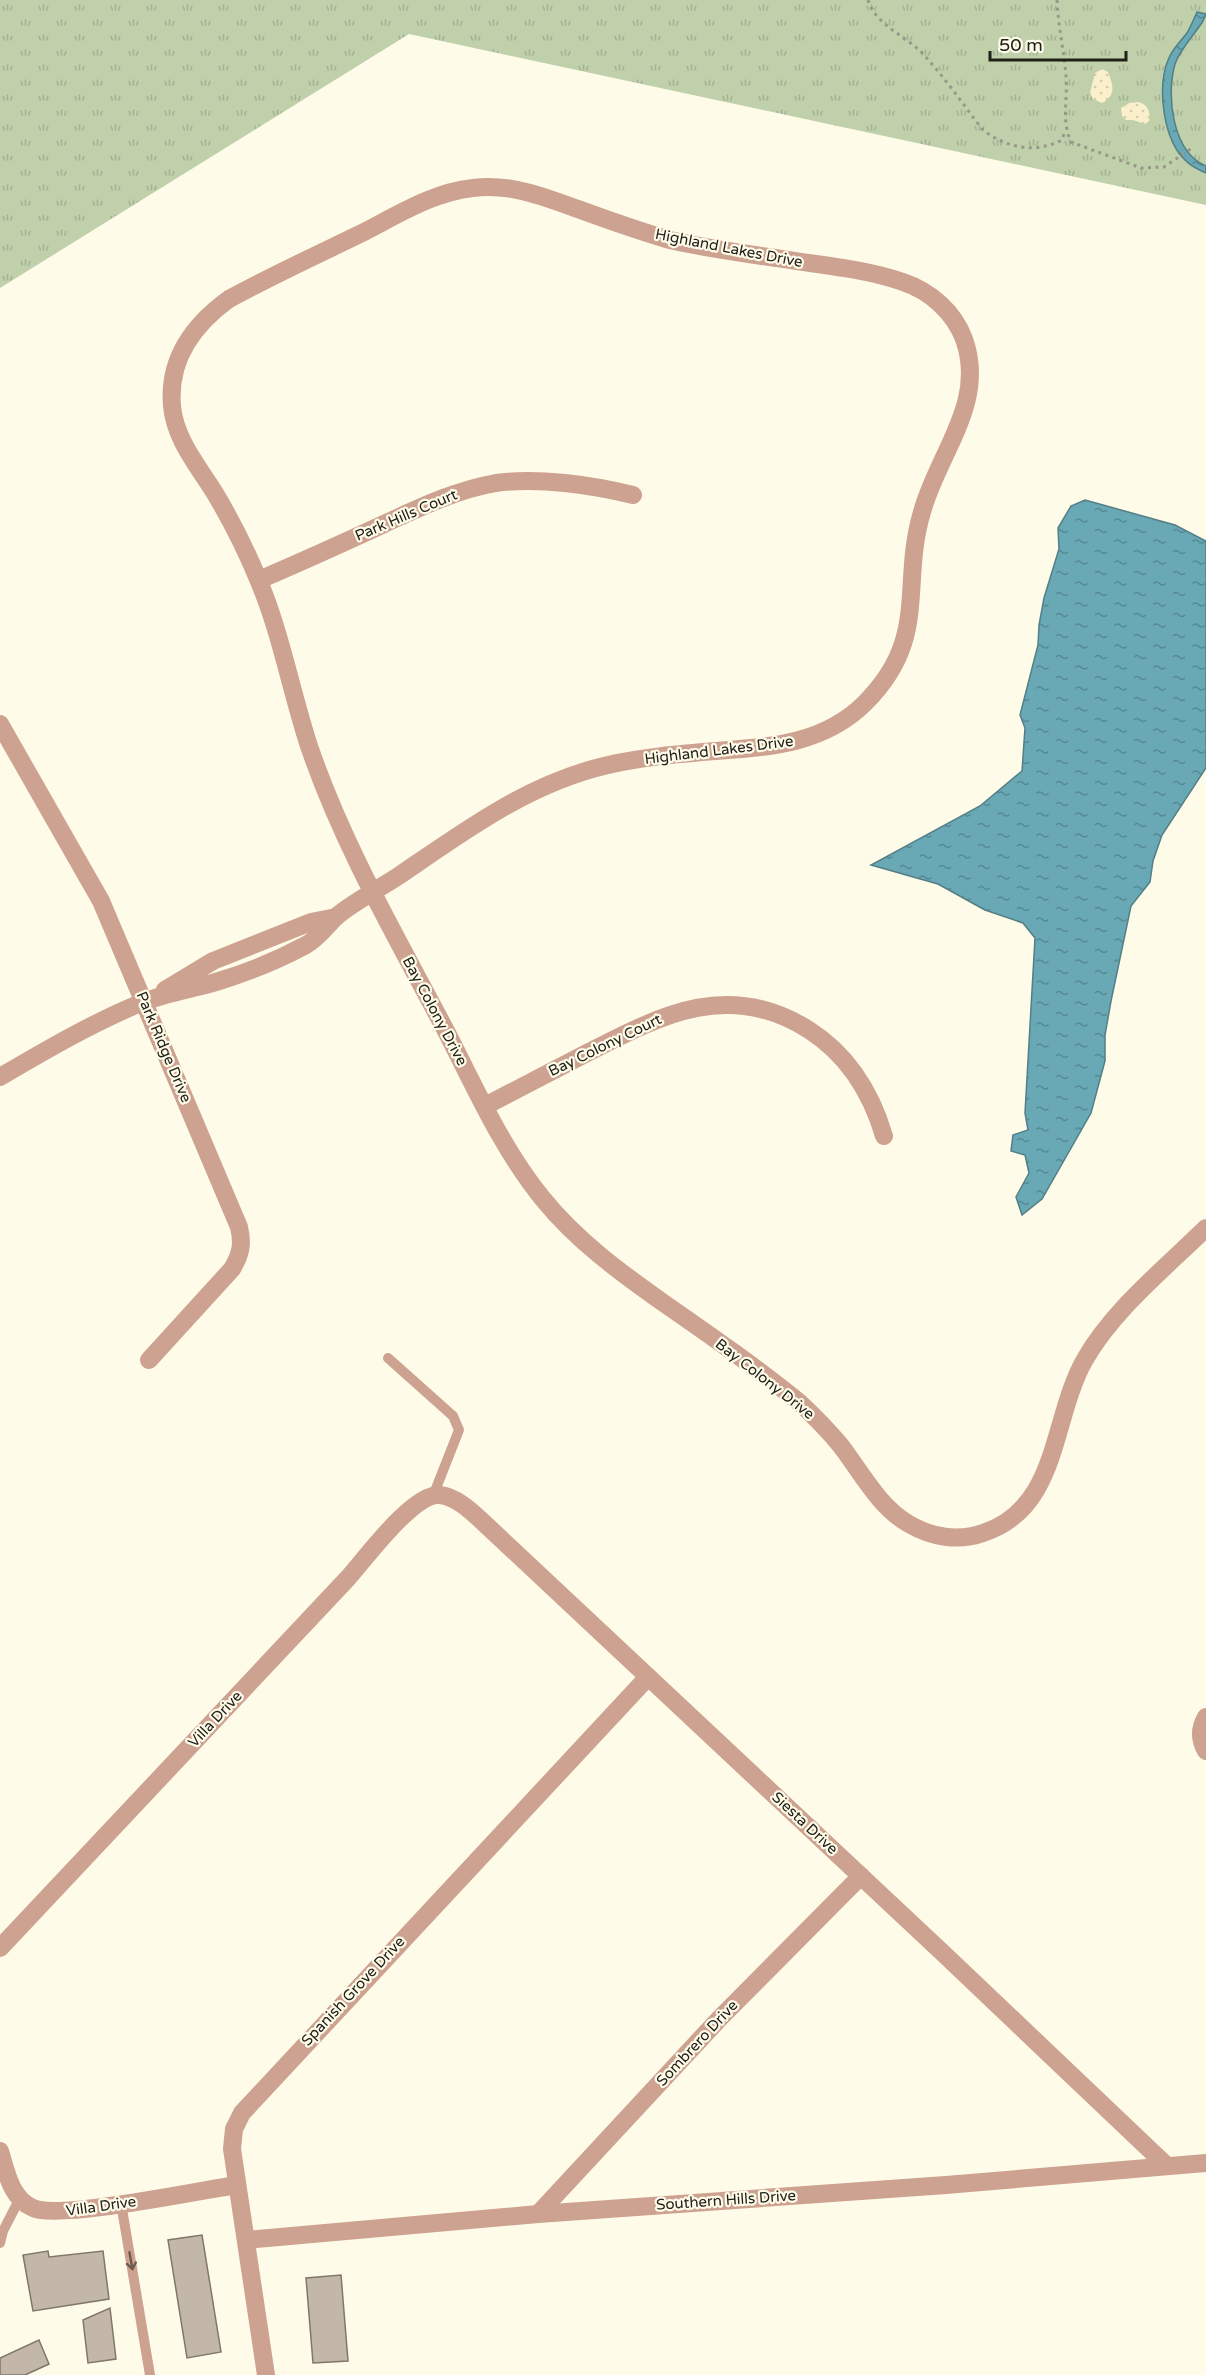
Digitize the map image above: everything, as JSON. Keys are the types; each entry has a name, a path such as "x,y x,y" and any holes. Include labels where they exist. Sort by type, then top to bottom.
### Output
{"street":[{"name":"Highland Lakes Drive","path":"0,1077 50,1047 144,1002 213,961 311,922 336,917 373,894 480,820 554,782 605,766 631,761 801,741 842,722 861,707 891,671 901,651 908,630 920,518 927,495 957,432 970,392 969,362 963,334 953,317 939,303 904,282 671,240 514,189 493,186 448,193 402,212 229,299 195,329 183,347 175,367 171,388 172,410 178,431 187,450 230,518 259,580 310,747 332,804 373,894"},
{"name":"Park Hills Court","path":"259,580 433,502 477,487 499,483 546,482 605,488 633,495"},
{"name":"Park Ridge Drive","path":"0,724 90,879 235,1217 242,1242 240,1256 232,1269 150,1360"},
{"name":"Bay Colony Drive","path":"373,894 485,1106 530,1181 564,1223 634,1282 800,1403 840,1445 888,1508 907,1523 929,1534 952,1538 976,1536 997,1528 1016,1516 1031,1500 1042,1481 1064,1410 1084,1361 1115,1318 1206,1228"},
{"name":"Highland Lakes Drive","path":"144,1002 224,980 263,963 314,940 327,930 336,917"},
{"path":"255,944 263,963"},
{"name":"Bay Colony Court","path":"485,1106 651,1021 697,1006 741,1006 781,1015 808,1029 832,1047 845,1060 866,1090 884,1136"},
{"name":"Siesta Drive","path":"433,1496 442,1495 469,1510 1167,2166"},
{"name":"Villa Drive","path":"0,1948 393,1527 413,1507 433,1496"},
{"name":"Spanish Grove Drive","path":"266,2375 232,2149 234,2129 248,2105 648,1677"},
{"path":"1206,1717 1200,1736 1206,1751"},
{"name":"Sombrero Drive","path":"538,2214 719,2019 861,1876"},
{"path":"0,2151 10,2183 20,2198"},
{"name":"Southern Hills Drive","path":"246,2240 289,2234 465,2222 538,2214 934,2186 1206,2163"},
{"name":"Villa Drive","path":"20,2198 34,2209 66,2211 237,2185"}],"lane":[{"path":"388,1358 458,1423 459,1430 433,1496"},
{"path":"0,2243 3,2231 20,2198"},
{"path":"121,2203 150,2375"}],"path":[{"path":"868,0 870,7 882,22 923,54 982,129 994,139 1027,148 1047,147 1062,140 1065,129 1067,80 1064,48 1058,22 1058,0"},
{"path":"1065,129 1071,142 1141,168 1164,167 1190,149"}],"green space":[{"path":"0,0 1206,0 1206,205 409,34 0,288"}],"sand":[{"path":"1102,69 1108,72 1112,93 1102,103 1093,99 1090,93 1095,73"},
{"path":"1138,102 1146,107 1150,115 1149,121 1145,124 1126,120 1122,116 1121,108 1129,103"}],"water":[{"path":"1197,12 1206,14 1175,64 1171,91 1174,121 1179,136 1195,159 1206,166 1206,173 1190,165 1178,152 1167,127 1163,99 1168,60 1187,33"},
{"path":"1085,500 1175,525 1206,541 1206,768 1162,835 1153,861 1150,882 1131,906 1105,1035 1105,1061 1091,1113 1042,1199 1022,1215 1016,1197 1029,1173 1025,1155 1011,1151 1013,1135 1028,1130 1025,1113 1035,938 1023,923 985,910 938,884 871,865 980,806 1022,771 1025,728 1020,715 1038,645 1044,598 1059,549 1058,528 1071,506"}],"building":[{"path":"202,2235 221,2352 187,2358 168,2240"},
{"path":"48,2251 49,2257 103,2251 109,2299 33,2311 23,2255"},
{"path":"341,2275 348,2361 313,2363 306,2278"},
{"path":"110,2308 116,2359 88,2363 83,2320"},
{"path":"39,2340 49,2364 25,2375 0,2375 0,2358"}]}
